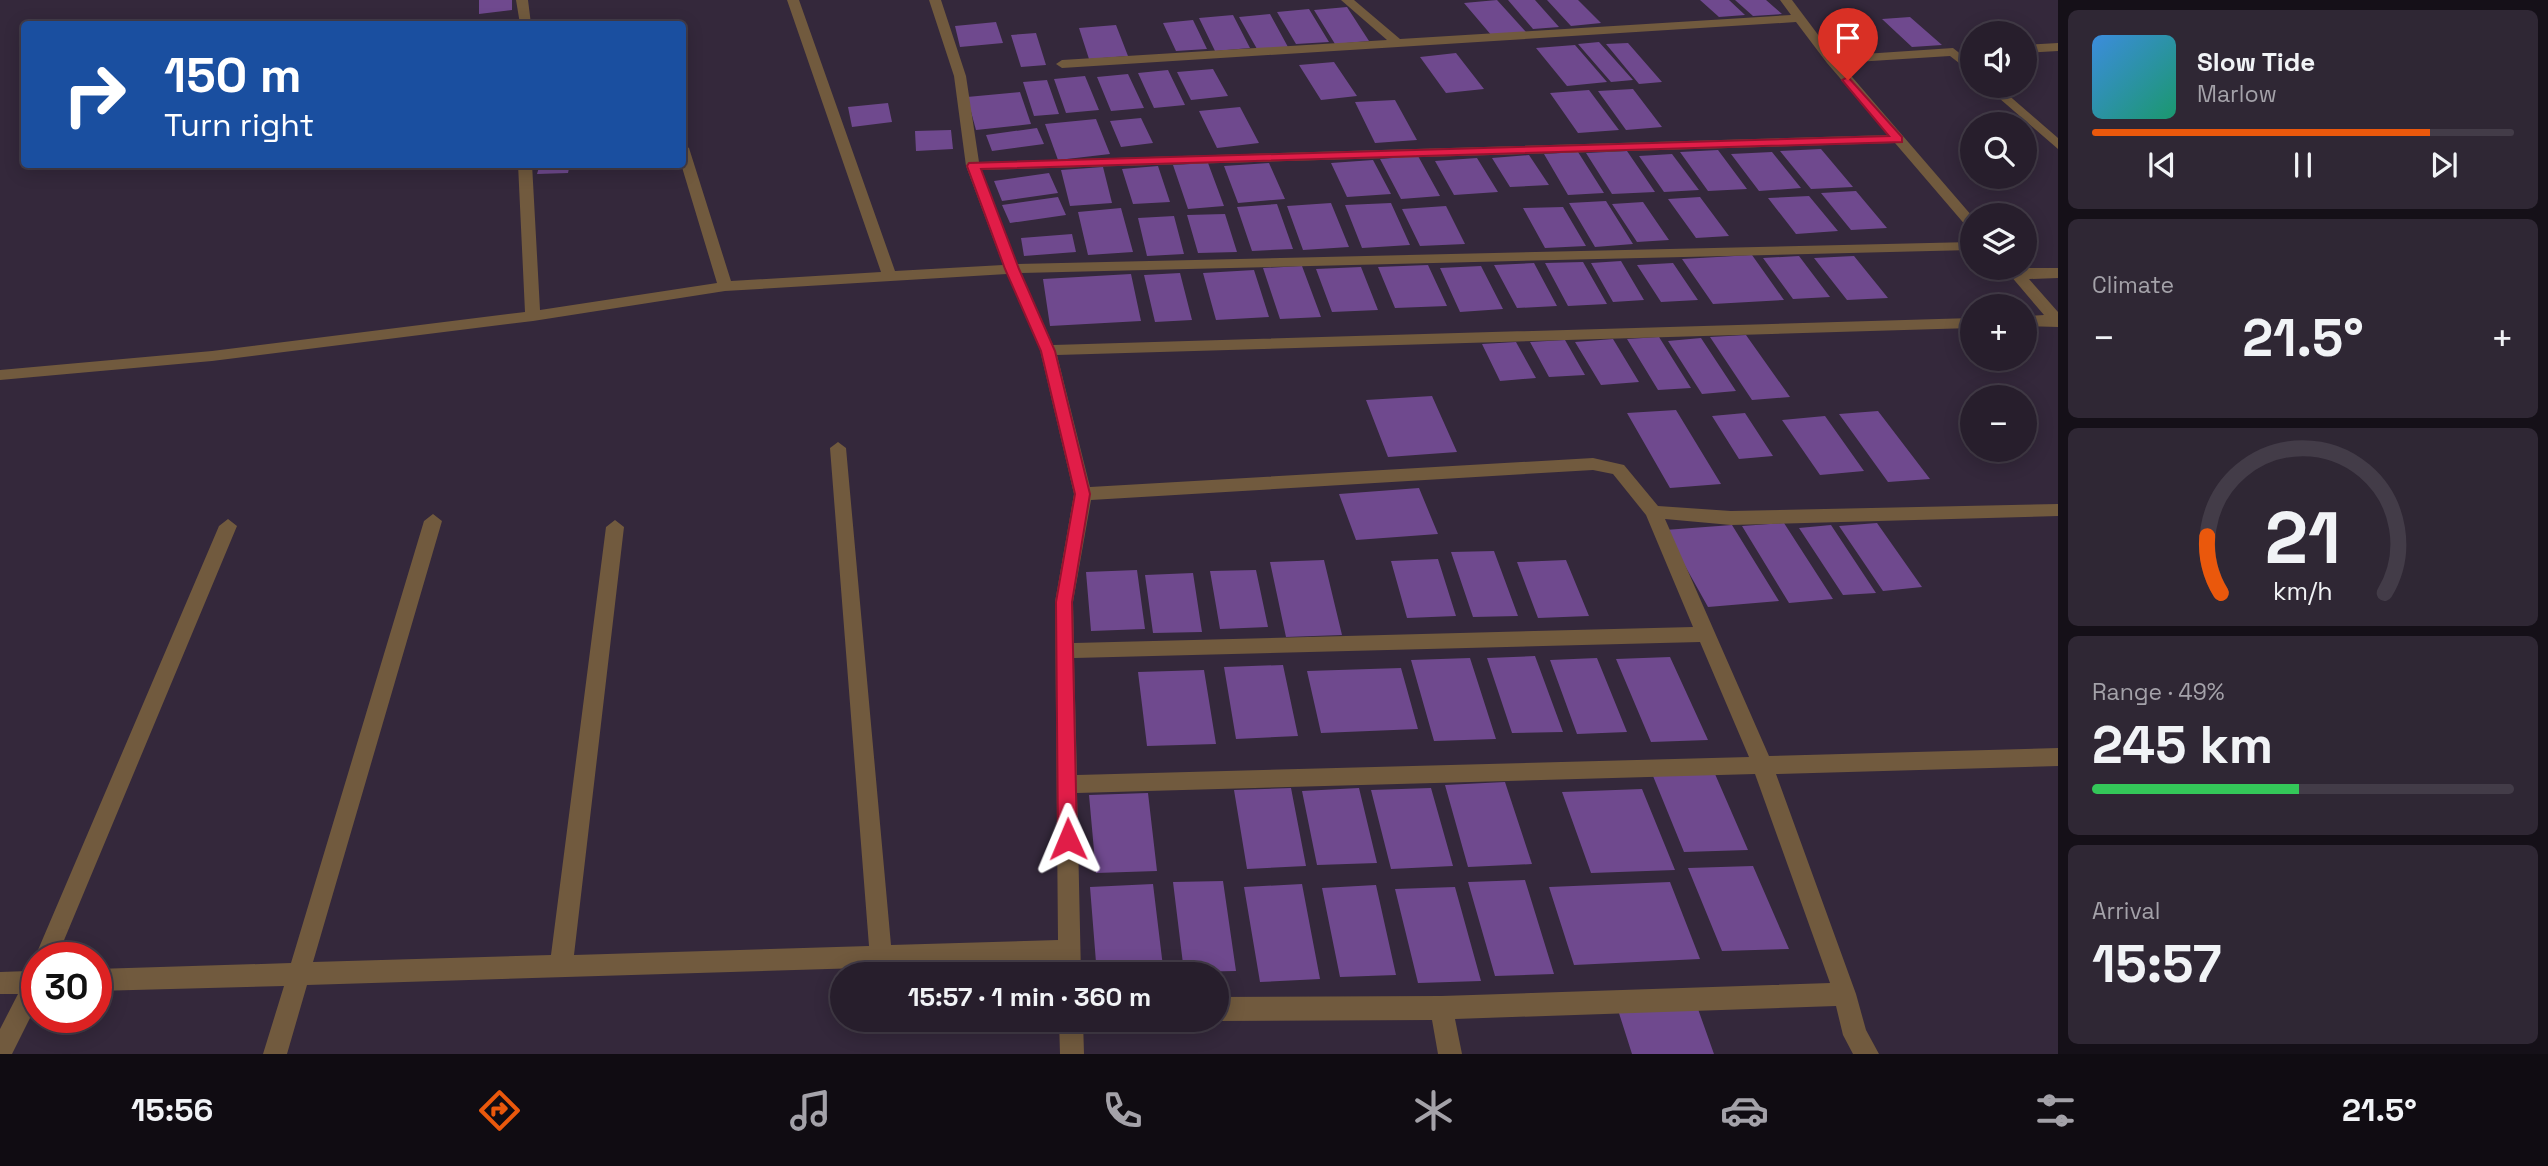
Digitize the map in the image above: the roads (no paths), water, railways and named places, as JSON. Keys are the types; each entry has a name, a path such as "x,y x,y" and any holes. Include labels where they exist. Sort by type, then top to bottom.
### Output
{"street":[{"path":"522,0 526,21"},
{"path":"793,0 890,277"},
{"path":"935,0 960,76 974,166 1012,269 1048,351 1083,494 1064,602 1069,962"},
{"path":"1348,0 1400,45"},
{"path":"1786,0 1831,61 1960,210"},
{"path":"1062,64 1400,45 1798,18"},
{"path":"2037,48 2058,47"},
{"path":"1953,52 1960,58"},
{"path":"1831,61 1960,52"},
{"path":"2005,98 2058,145"},
{"path":"974,166 1898,139"},
{"path":"686,161 726,286"},
{"path":"525,168 533,316"},
{"path":"0,375 212,356 533,316 726,286 1012,269 1960,246"},
{"path":"2037,272 2058,273"},
{"path":"2022,280 2057,321"},
{"path":"2037,321 2057,321"},
{"path":"1048,351 1960,323"},
{"path":"838,448 881,956"},
{"path":"1083,494 1593,464 1618,469 1653,512 1707,634 1762,764 1845,994 1855,1035 1867,1054"},
{"path":"1653,512 1731,518 2058,510"},
{"path":"275,1054 433,521"},
{"path":"52,942 228,526"},
{"path":"561,965 615,527"},
{"path":"1065,651 1707,634"},
{"path":"1067,784 2058,757"},
{"path":"112,979 1069,951"},
{"path":"0,984 21,982"},
{"path":"1229,1009 1441,1008 1845,994"},
{"path":"1441,1008 1450,1054"},
{"path":"1,1054 21,1012"},
{"path":"1072,1032 1072,1054"}]}
